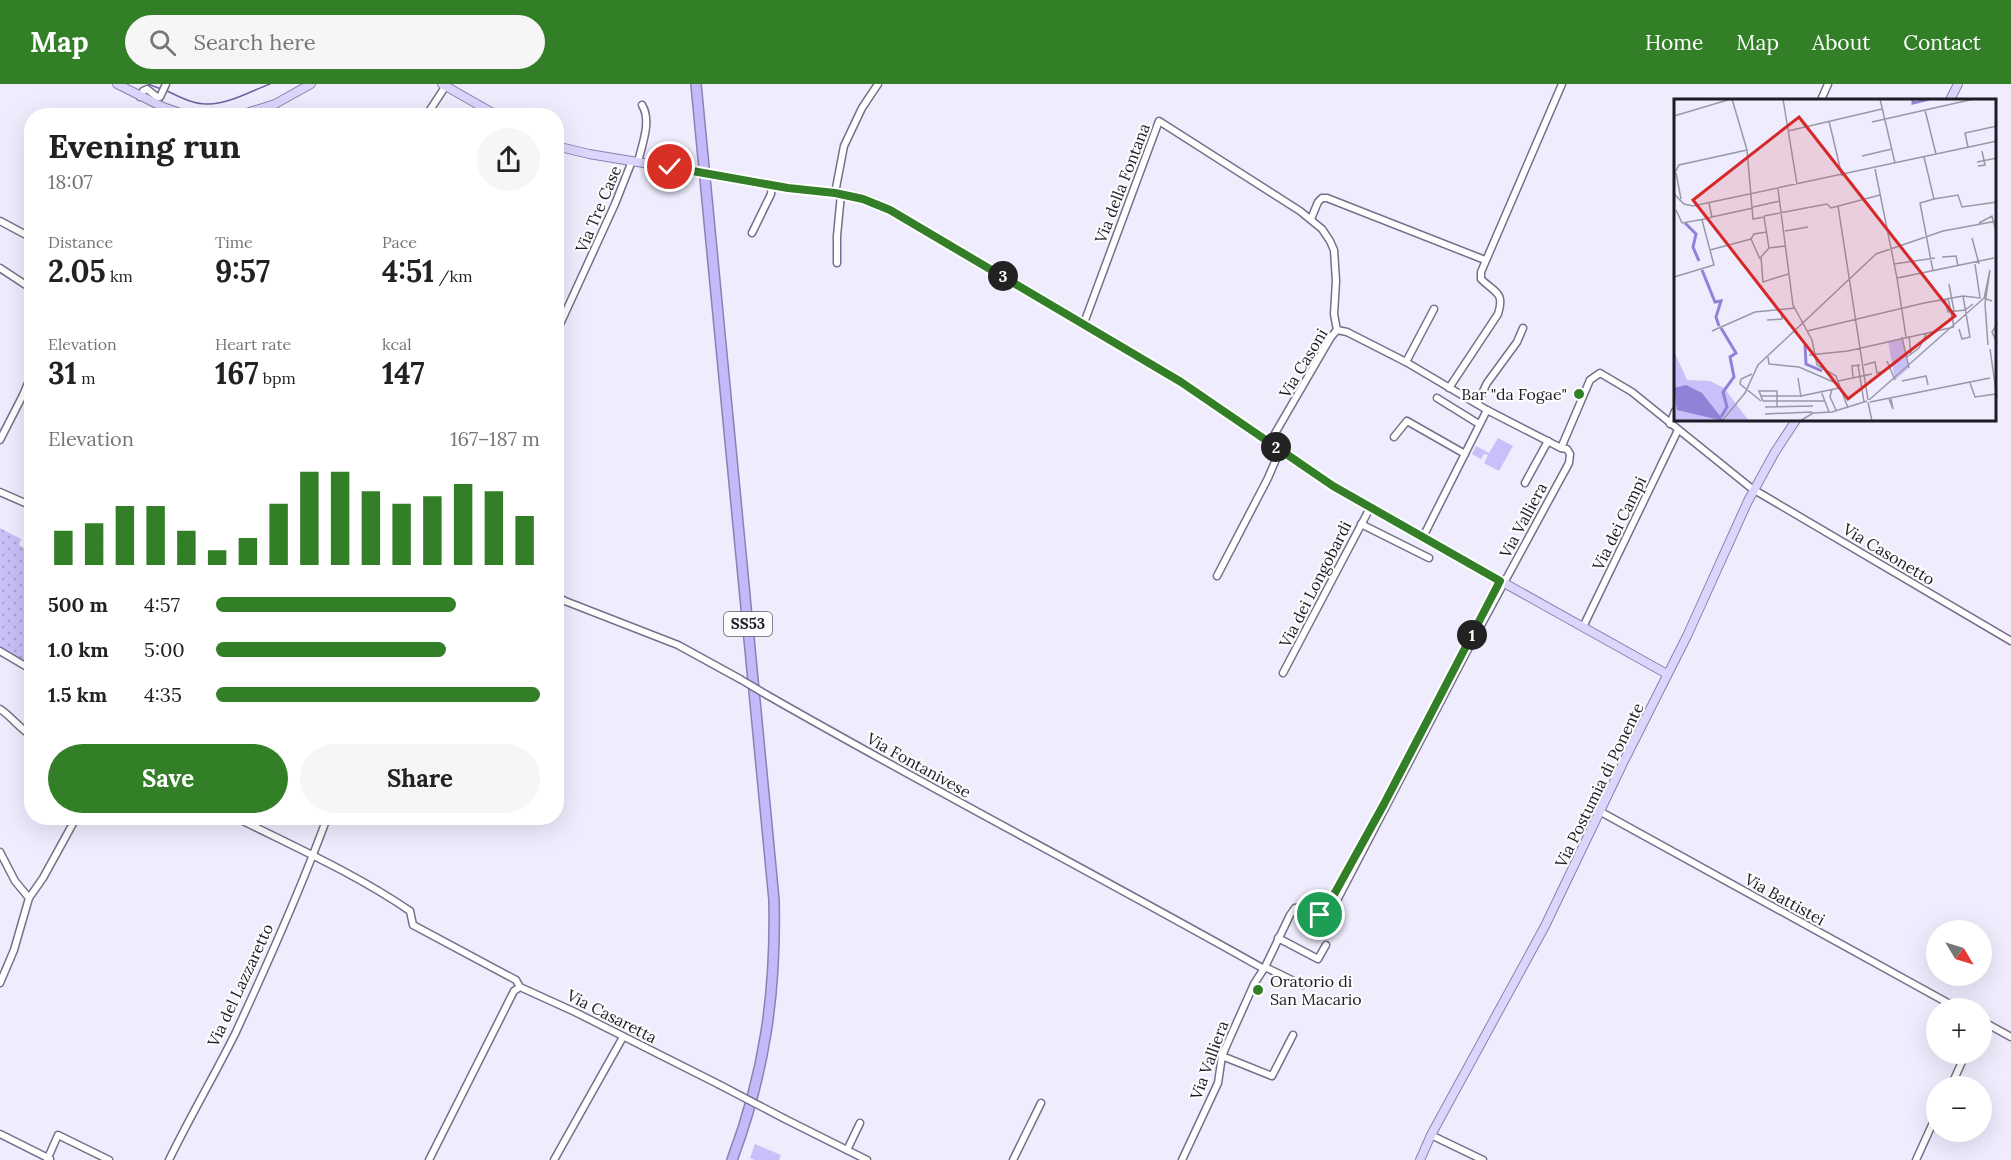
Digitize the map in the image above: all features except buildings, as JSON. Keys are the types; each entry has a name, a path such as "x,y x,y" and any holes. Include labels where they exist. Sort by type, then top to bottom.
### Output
{"highway":[{"name":"SS53","path":"696,84 774,900 774,966 766,1040 752,1099 732,1160"}],"main road":[{"path":"117,84 166,108"},
{"path":"262,108 275,104 311,84"},
{"path":"1950,99 1958,84"},
{"path":"445,85 484,108"},
{"path":"564,148 772,185 838,193 863,199 890,210 1066,312 1214,403 1333,486 1667,674"},
{"name":"Via Postumia di Ponente","path":"1420,1160 1431,1135 1532,952 1687,636 1754,490 1795,422"}],"street":[{"path":"1449,388 1498,314 1502,302 1499,294 1481,279 1485,260 1562,84"},
{"path":"1821,99 1828,84"},
{"path":"431,108 445,85"},
{"path":"837,263 838,193 843,146 874,85"},
{"path":"140,97 146,89 159,97 165,87"},
{"name":"Via Tre Case","path":"564,316 635,161 647,123 647,113 642,105"},
{"name":"Via della Fontana","path":"1084,323 1159,121 1311,219 1330,241 1334,250 1336,281 1334,314 1337,330"},
{"path":"752,233 766,207 772,185"},
{"path":"1311,219 1318,202 1322,198 1327,198 1485,260"},
{"path":"0,221 24,234"},
{"path":"0,268 24,284"},
{"path":"1406,362 1434,309"},
{"path":"1477,404 1487,383 1517,342 1522,328"},
{"name":"Via Casoni","path":"1270,442 1337,330 1347,332 1406,362 1487,410 1561,447"},
{"path":"1561,447 1590,380 1599,373 1632,392 1670,424 1674,414"},
{"path":"0,440 3,425 23,395"},
{"path":"1437,398 1479,424"},
{"path":"1423,537 1487,410"},
{"path":"1394,437 1407,421 1465,454"},
{"name":"Via Casonetto","path":"1670,424 1754,490 2011,641"},
{"name":"Via dei Campi","path":"1583,627 1678,430"},
{"path":"1525,483 1548,441"},
{"name":"Via Valliera","path":"1182,1160 1218,1083 1222,1056 1254,984 1278,938 1295,908 1301,907 1320,915 1326,913 1326,909 1501,582 1569,463 1570,454 1567,449 1561,447"},
{"path":"1217,576 1280,450"},
{"path":"0,492 24,502"},
{"name":"Via dei Longobardi","path":"1283,673 1370,508"},
{"path":"1361,524 1429,558"},
{"name":"Via Fontanivese","path":"564,600 678,645 915,779 1264,968 1302,985"},
{"path":"0,651 24,665"},
{"path":"0,709 16,720 24,731"},
{"name":"Via Battistei","path":"1601,812 1939,998"},
{"path":"0,983 14,950 29,898 43,878 72,825"},
{"path":"251,825 313,855"},
{"name":"Via del Lazzaretto","path":"169,1160 234,1035 324,825"},
{"path":"0,852 15,881 29,898"},
{"name":"Via Casaretta","path":"313,855 410,911 412,925 516,980 520,987 575,1012 867,1160"},
{"path":"1278,938 1318,959 1326,945"},
{"path":"429,1160 514,991 520,987"},
{"path":"1992,1027 2011,1037"},
{"path":"1222,1056 1272,1076 1293,1035"},
{"path":"554,1160 622,1037"},
{"path":"1013,1160 1041,1103"},
{"path":"847,1150 860,1123"},
{"path":"0,1134 49,1159 58,1135 109,1160"},
{"path":"1431,1135 1483,1160"},
{"path":"1916,1160 1926,1138"}],"shaded area":[{"path":"1498,438 1513,446 1499,471 1484,463 1488,455 1484,454 1481,459 1472,454 1476,446 1489,453"},
{"path":"0,528 21,539 19,545 24,548 24,663 0,649"},
{"path":"755,1144 781,1155 779,1160 750,1158"}],"waterway":[{"path":"148,84 161,89"},
{"path":"165,90 196,103 214,104 270,84"}],"place":[{"name":"Bar \"da Fogae\"","path":"1579,394"},
{"name":"Oratorio di San Macario","path":"1258,990"}],"route":[{"path":"670,167 788,188 835,193 863,199 890,210 1181,382 1333,486 1500,581 1384,804 1326,909 1326,913 1320,915"}]}
